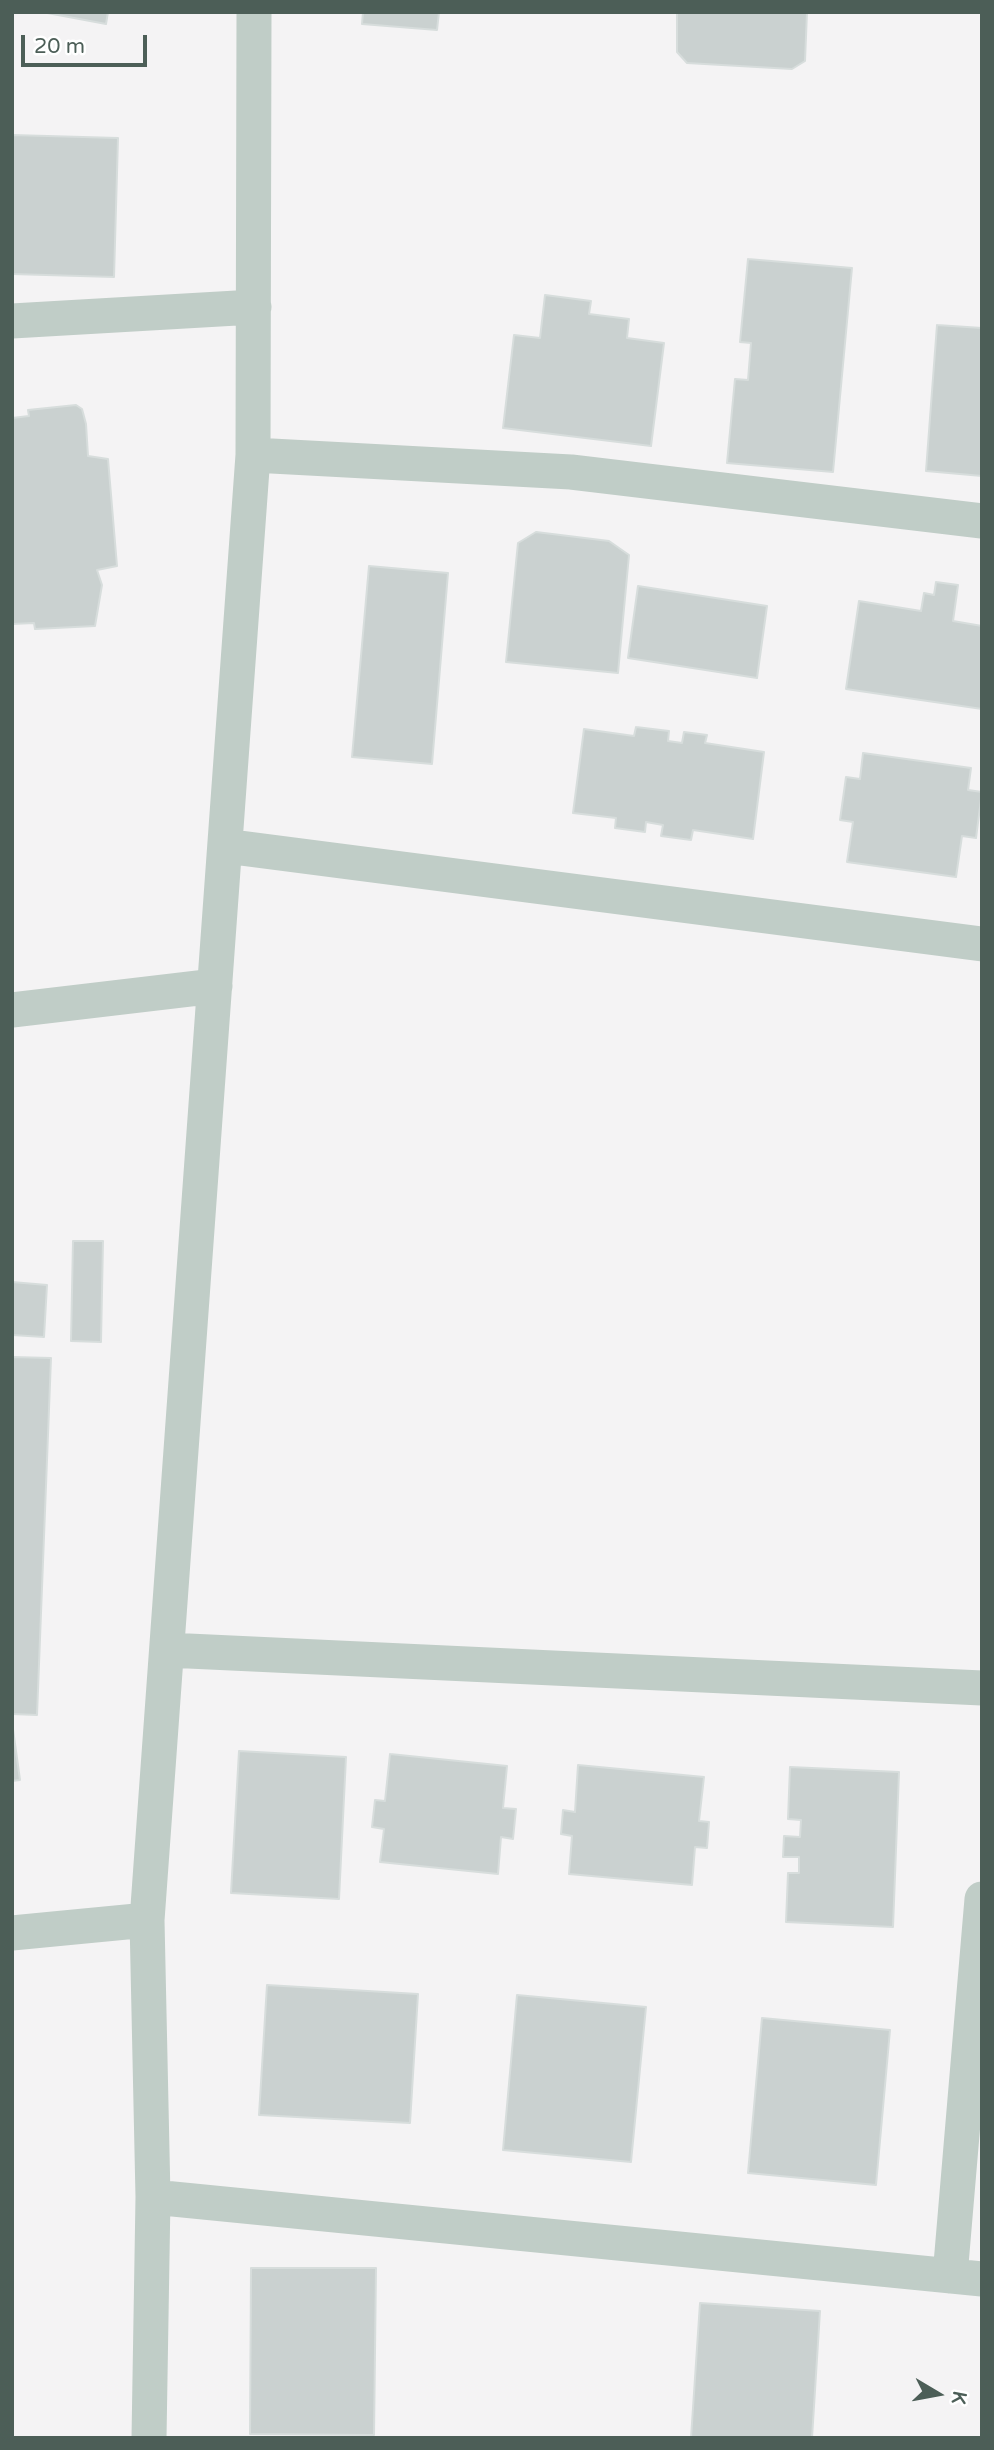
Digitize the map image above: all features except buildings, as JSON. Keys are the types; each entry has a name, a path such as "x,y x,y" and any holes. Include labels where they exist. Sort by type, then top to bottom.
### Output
{"street":[{"path":"149,2438 153,2197 147,1920 253,455 254,12"},
{"path":"12,321 254,307"},
{"path":"253,455 571,472 982,521"},
{"path":"225,846 982,944"},
{"path":"12,1010 215,986"},
{"path":"167,1650 982,1688"},
{"path":"153,2197 966,2278 982,1899"},
{"path":"12,1933 147,1920"}]}
